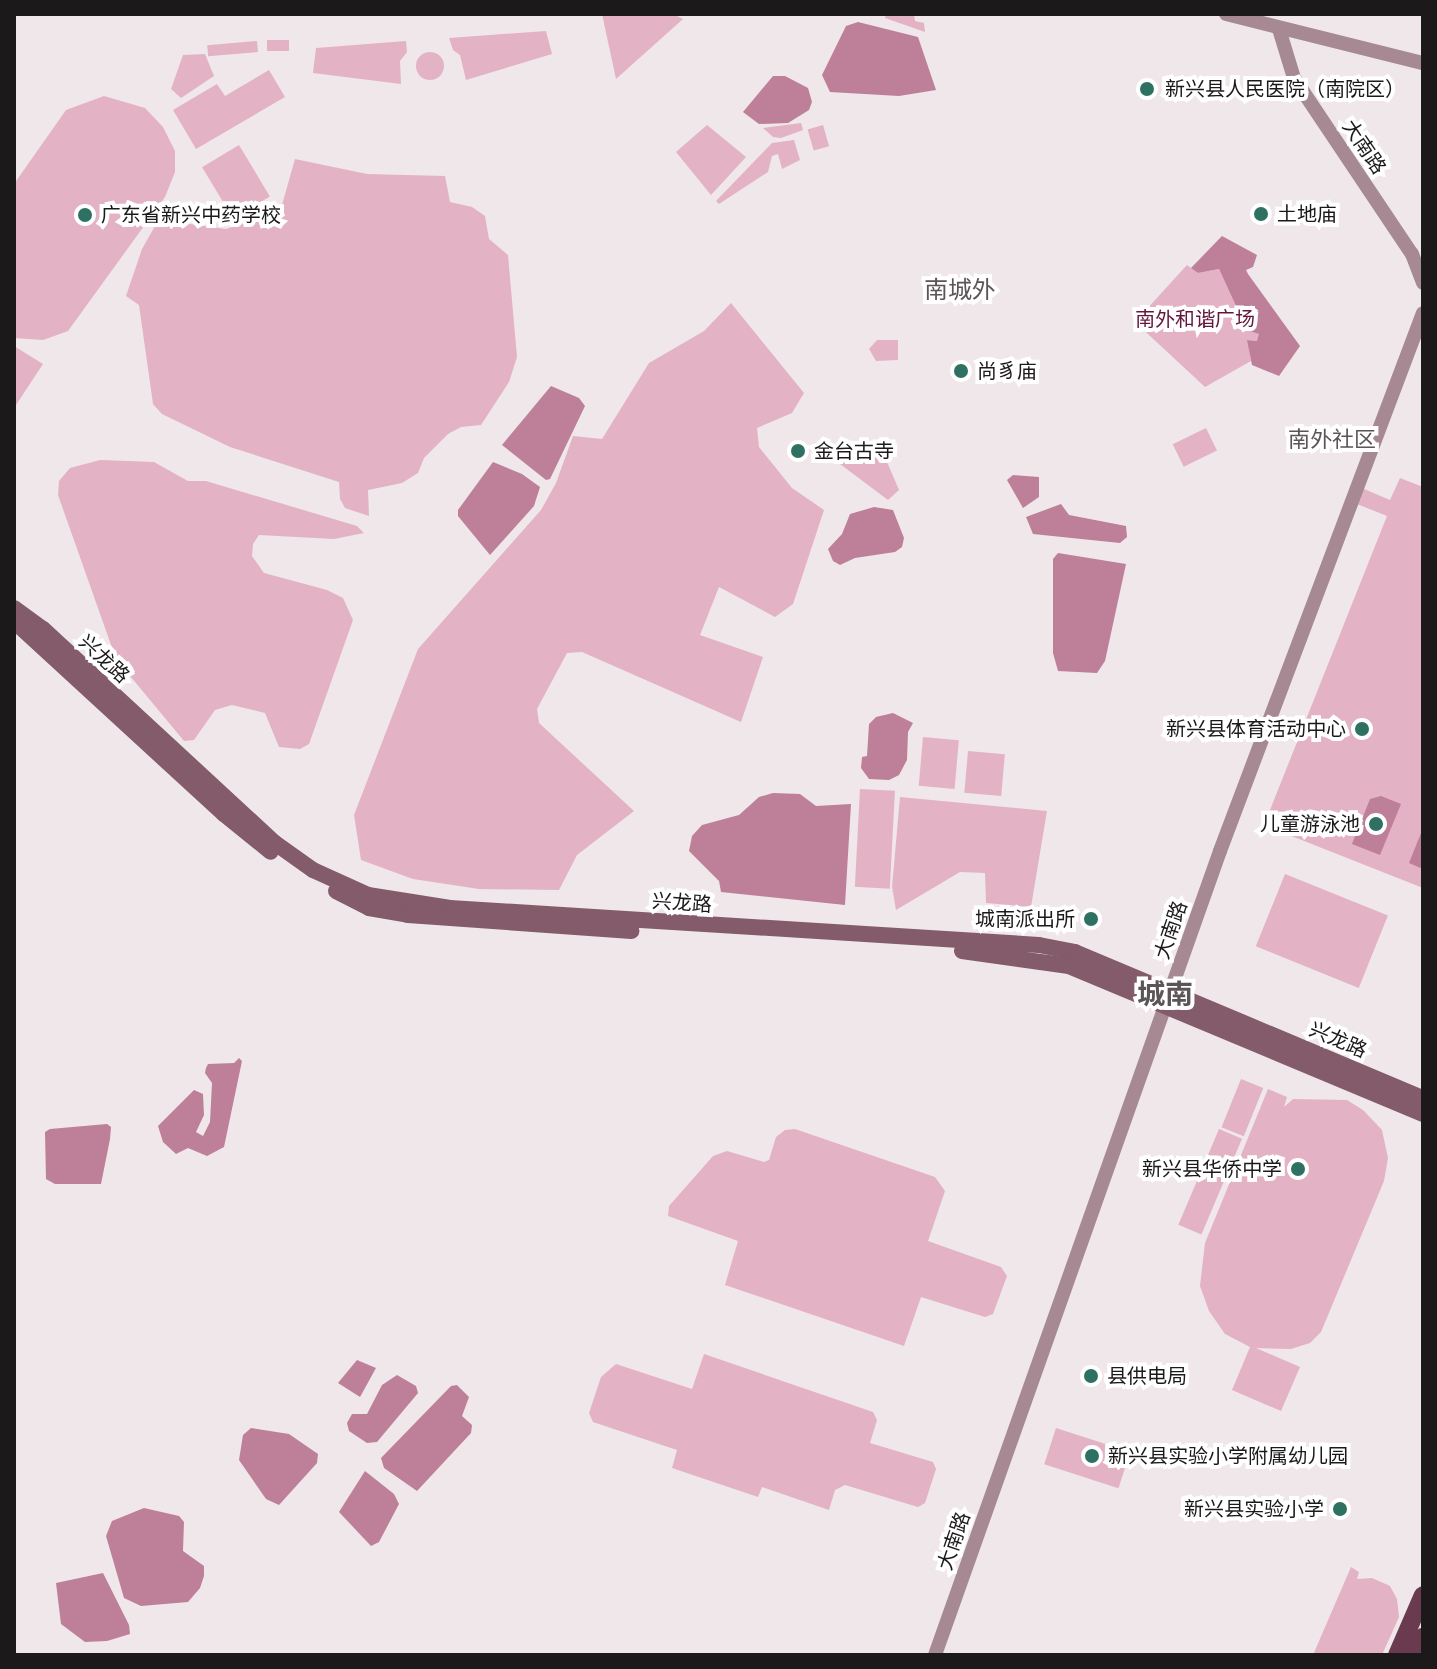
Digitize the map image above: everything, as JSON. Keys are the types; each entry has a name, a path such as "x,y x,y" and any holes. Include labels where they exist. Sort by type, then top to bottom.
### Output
{"main road":[{"name":"兴龙路","path":"14,608 43,629 275,843 313,870 368,895 450,908 1039,945 1075,952 1168,998 1423,1114"},
{"name":"兴龙路","path":"14,621 257,842 310,878 369,908 448,920 974,952 1038,959 1168,998 1423,1098"},
{"path":"1397,1655 1423,1595"},
{"path":"1415,1655 1423,1637"}],"street":[{"path":"1226,14 1423,63"},
{"path":"1248,20 1270,37 1294,78"},
{"name":"大南路","path":"1279,29 1294,78 1418,258 1423,283"},
{"path":"1294,78 1292,46 1312,37"},
{"name":"大南路","path":"935,1655 1220,851 1423,313"}],"green space":[{"path":"602,14 673,14 683,19 616,79"},
{"path":"886,14 914,14 915,21 924,23 925,32 885,18"},
{"path":"546,31 552,54 466,80 460,55 453,50 449,38"},
{"path":"267,40 289,40 289,51 267,51"},
{"path":"257,41 258,52 208,56 207,45"},
{"path":"406,41 407,52 400,61 401,84 313,73 316,48"},
{"path":"430,52 440,56 444,66 440,76 430,80 420,76 416,66 420,56"},
{"path":"205,54 214,76 181,98 171,89 183,55"},
{"path":"269,70 285,97 196,149 173,110 217,84 225,96"},
{"path":"104,96 145,108 163,127 175,151 175,172 165,197 68,331 43,340 14,338 14,184 66,110"},
{"path":"801,123 803,130 781,138 773,137 763,128"},
{"path":"707,125 746,157 711,195 676,152"},
{"path":"823,125 829,146 814,151 808,129"},
{"path":"794,140 800,160 782,169 778,154 772,156 768,172 719,204 716,201 772,143"},
{"path":"239,145 270,196 233,219 202,167"},
{"path":"295,159 367,174 445,176 450,202 472,207 485,216 489,239 508,255 517,357 509,382 481,425 461,427 448,434 424,458 418,473 402,483 368,490 369,516 345,508 340,499 339,482 230,447 162,414 153,404 139,305 126,296 142,249 155,226 169,221 226,229 271,214 282,205"},
{"name":"南外和谐广场","path":"1187,265 1198,273 1219,269 1247,330 1260,334 1257,341 1248,340 1251,361 1205,387 1135,322"},
{"path":"731,303 804,393 792,413 757,428 759,447 792,488 824,510 793,604 775,617 719,587 700,635 763,657 741,722 582,652 567,653 537,709 539,723 634,811 577,855 559,890 479,889 413,879 361,860 354,815 418,649 541,510 556,483 573,436 602,439 649,363 704,331"},
{"path":"877,340 898,340 898,360 876,361 869,349"},
{"path":"14,346 43,364 14,408"},
{"path":"1206,428 1217,450 1184,467 1173,444"},
{"path":"878,441 899,490 888,500 840,464 838,456"},
{"path":"100,460 154,462 188,481 206,481 357,526 364,533 334,539 259,535 253,544 252,556 264,573 327,590 343,598 353,620 309,744 300,749 279,747 265,713 232,705 215,710 194,740 184,741 116,659 58,495 59,481 70,468"},
{"name":"新兴县体育活动中心","path":"1400,478 1423,487 1423,888 1264,825 1387,516 1352,502 1357,486 1390,500"},
{"path":"923,737 959,740 955,789 919,786"},
{"path":"968,751 1005,754 1001,796 964,793"},
{"path":"860,789 895,791 890,889 855,887"},
{"path":"900,797 1047,811 1031,907 986,903 985,873 960,872 896,910 892,887"},
{"path":"1285,874 1388,916 1359,988 1256,946"},
{"path":"1241,1079 1263,1088 1244,1136 1222,1127"},
{"path":"1268,1089 1287,1097 1284,1107 1293,1099 1347,1100 1363,1110 1382,1130 1388,1158 1384,1181 1321,1332 1310,1343 1291,1349 1256,1348 1300,1367 1281,1411 1232,1390 1250,1347 1225,1334 1209,1311 1200,1286 1205,1243"},
{"path":"795,1129 935,1177 945,1191 928,1241 1001,1267 1007,1276 993,1314 985,1317 921,1297 904,1346 725,1285 738,1241 668,1216 669,1206 713,1156 727,1151 764,1162 769,1160 776,1137 785,1130"},
{"path":"1219,1129 1242,1139 1201,1235 1178,1225"},
{"path":"704,1354 873,1412 877,1420 870,1443 933,1462 936,1469 925,1503 918,1507 845,1485 835,1490 829,1510 762,1487 758,1497 672,1468 677,1450 593,1422 589,1413 601,1377 616,1364 692,1389"},
{"path":"1056,1428 1130,1452 1118,1488 1044,1464"},
{"path":"1351,1567 1359,1572 1357,1579 1372,1578 1390,1586 1397,1599 1399,1617 1382,1655 1313,1655"}],"shaded area":[{"path":"858,22 918,37 936,90 899,96 830,92 822,75 846,26"},
{"path":"773,76 785,76 808,88 812,102 809,110 788,123 759,124 743,112"},
{"path":"1222,236 1257,255 1253,267 1246,270 1300,346 1279,376 1252,365 1247,340 1257,341 1259,334 1247,330 1219,269 1198,273 1191,268"},
{"path":"551,386 579,398 585,406 550,479 546,480 502,445"},
{"path":"493,462 522,474 540,487 534,506 490,555 458,516 458,510"},
{"path":"1013,475 1039,477 1039,497 1023,508 1007,480"},
{"path":"1061,504 1069,515 1126,526 1127,537 1120,543 1033,534 1026,517"},
{"path":"874,507 893,510 904,538 902,547 895,552 855,558 840,565 833,561 828,549 842,534 850,514"},
{"path":"1058,553 1126,564 1105,661 1097,673 1058,671 1053,653 1053,559"},
{"path":"893,713 913,723 908,732 907,760 899,775 889,780 869,779 861,768 862,757 867,756 869,724 876,717"},
{"path":"773,793 800,794 816,806 851,804 845,905 721,892 719,881 689,851 692,836 702,825 739,815 759,797"},
{"name":"儿童游泳池","path":"1381,796 1401,804 1380,855 1352,844 1370,799"},
{"path":"1423,828 1423,869 1409,863"},
{"path":"239,1058 242,1061 224,1147 207,1156 188,1148 176,1154 163,1142 158,1126 194,1090 203,1094 204,1115 196,1132 203,1136 210,1122 212,1083 205,1073 206,1068 208,1064 234,1063"},
{"path":"107,1124 111,1127 110,1139 101,1184 55,1184 46,1179 45,1132"},
{"path":"357,1360 376,1368 360,1397 338,1383"},
{"path":"397,1375 416,1386 418,1393 377,1442 367,1443 349,1431 347,1423 352,1414 367,1414 382,1385"},
{"path":"457,1385 469,1397 462,1416 472,1425 471,1433 417,1491 384,1468 381,1458 451,1386"},
{"path":"251,1428 289,1434 318,1454 317,1463 279,1505 266,1499 239,1460 243,1435"},
{"path":"365,1471 394,1494 399,1504 379,1542 371,1546 339,1512"},
{"path":"144,1508 179,1516 184,1522 183,1551 204,1566 200,1588 188,1602 141,1606 124,1598 106,1536 112,1521"},
{"path":"103,1573 129,1625 130,1634 107,1641 85,1642 61,1624 56,1583"}],"place":[{"name":"新兴县人民医院（南院区）","path":"1147,89"},
{"name":"土地庙","path":"1261,214"},
{"name":"广东省新兴中药学校","path":"85,215"},
{"name":"尚豸庙","path":"961,371"},
{"name":"金台古寺","path":"798,451"},
{"name":"新兴县体育活动中心","path":"1362,729"},
{"name":"儿童游泳池","path":"1376,824"},
{"name":"城南派出所","path":"1091,919"},
{"name":"新兴县华侨中学","path":"1298,1169"},
{"name":"县供电局","path":"1091,1376"},
{"name":"新兴县实验小学附属幼儿园","path":"1092,1456"},
{"name":"新兴县实验小学","path":"1340,1509"}],"district":[{"name":"南城外","path":"960,291"},
{"name":"南外社区","path":"1332,441"},
{"name":"城南","path":"1165,995"}]}
